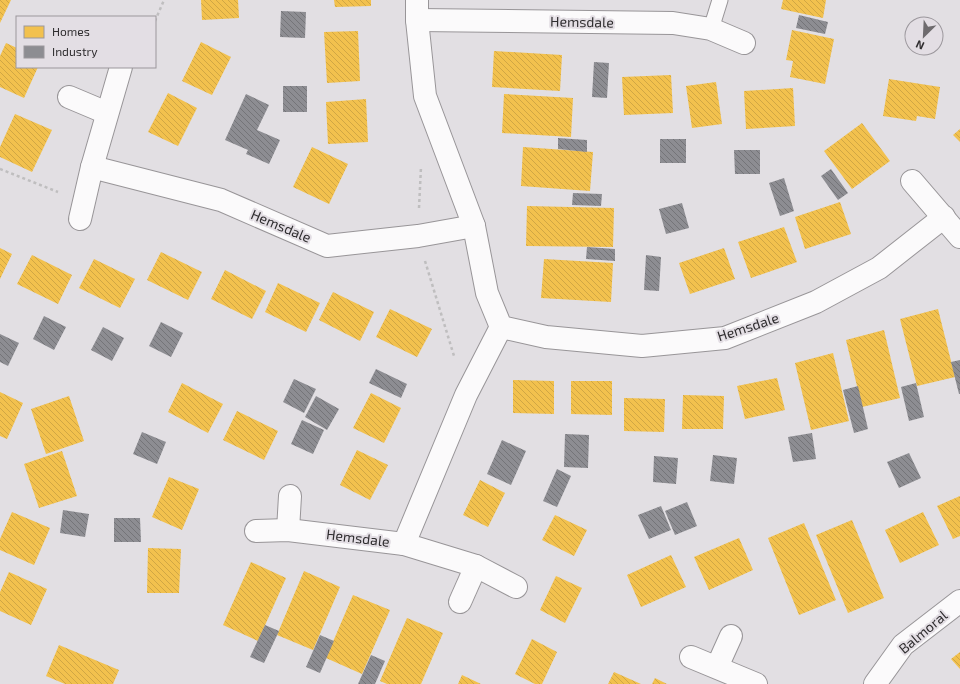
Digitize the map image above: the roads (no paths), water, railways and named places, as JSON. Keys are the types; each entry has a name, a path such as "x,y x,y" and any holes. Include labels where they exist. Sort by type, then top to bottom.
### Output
{"street":[{"name":"Hemsdale","path":"404,544 466,395 501,327 487,293 474,226 425,96 417,10 673,23 711,29 744,43"},
{"path":"81,211 106,114 121,68"},
{"path":"69,97 106,114"},
{"name":"Hemsdale","path":"92,167 221,200 327,246 418,236 474,226"},
{"path":"912,181 960,237"},
{"name":"Hemsdale","path":"501,327 546,337 642,346 725,338 816,302 879,268 944,217"},
{"path":"288,530 290,496"},
{"name":"Hemsdale","path":"256,531 288,530 404,544 476,566 516,587"},
{"path":"460,602 476,566"},
{"name":"Balmoral","path":"875,684 903,645 960,601"},
{"path":"717,667 731,636"},
{"path":"692,657 756,684"}],"lane":[{"path":"711,29 720,0"}]}
